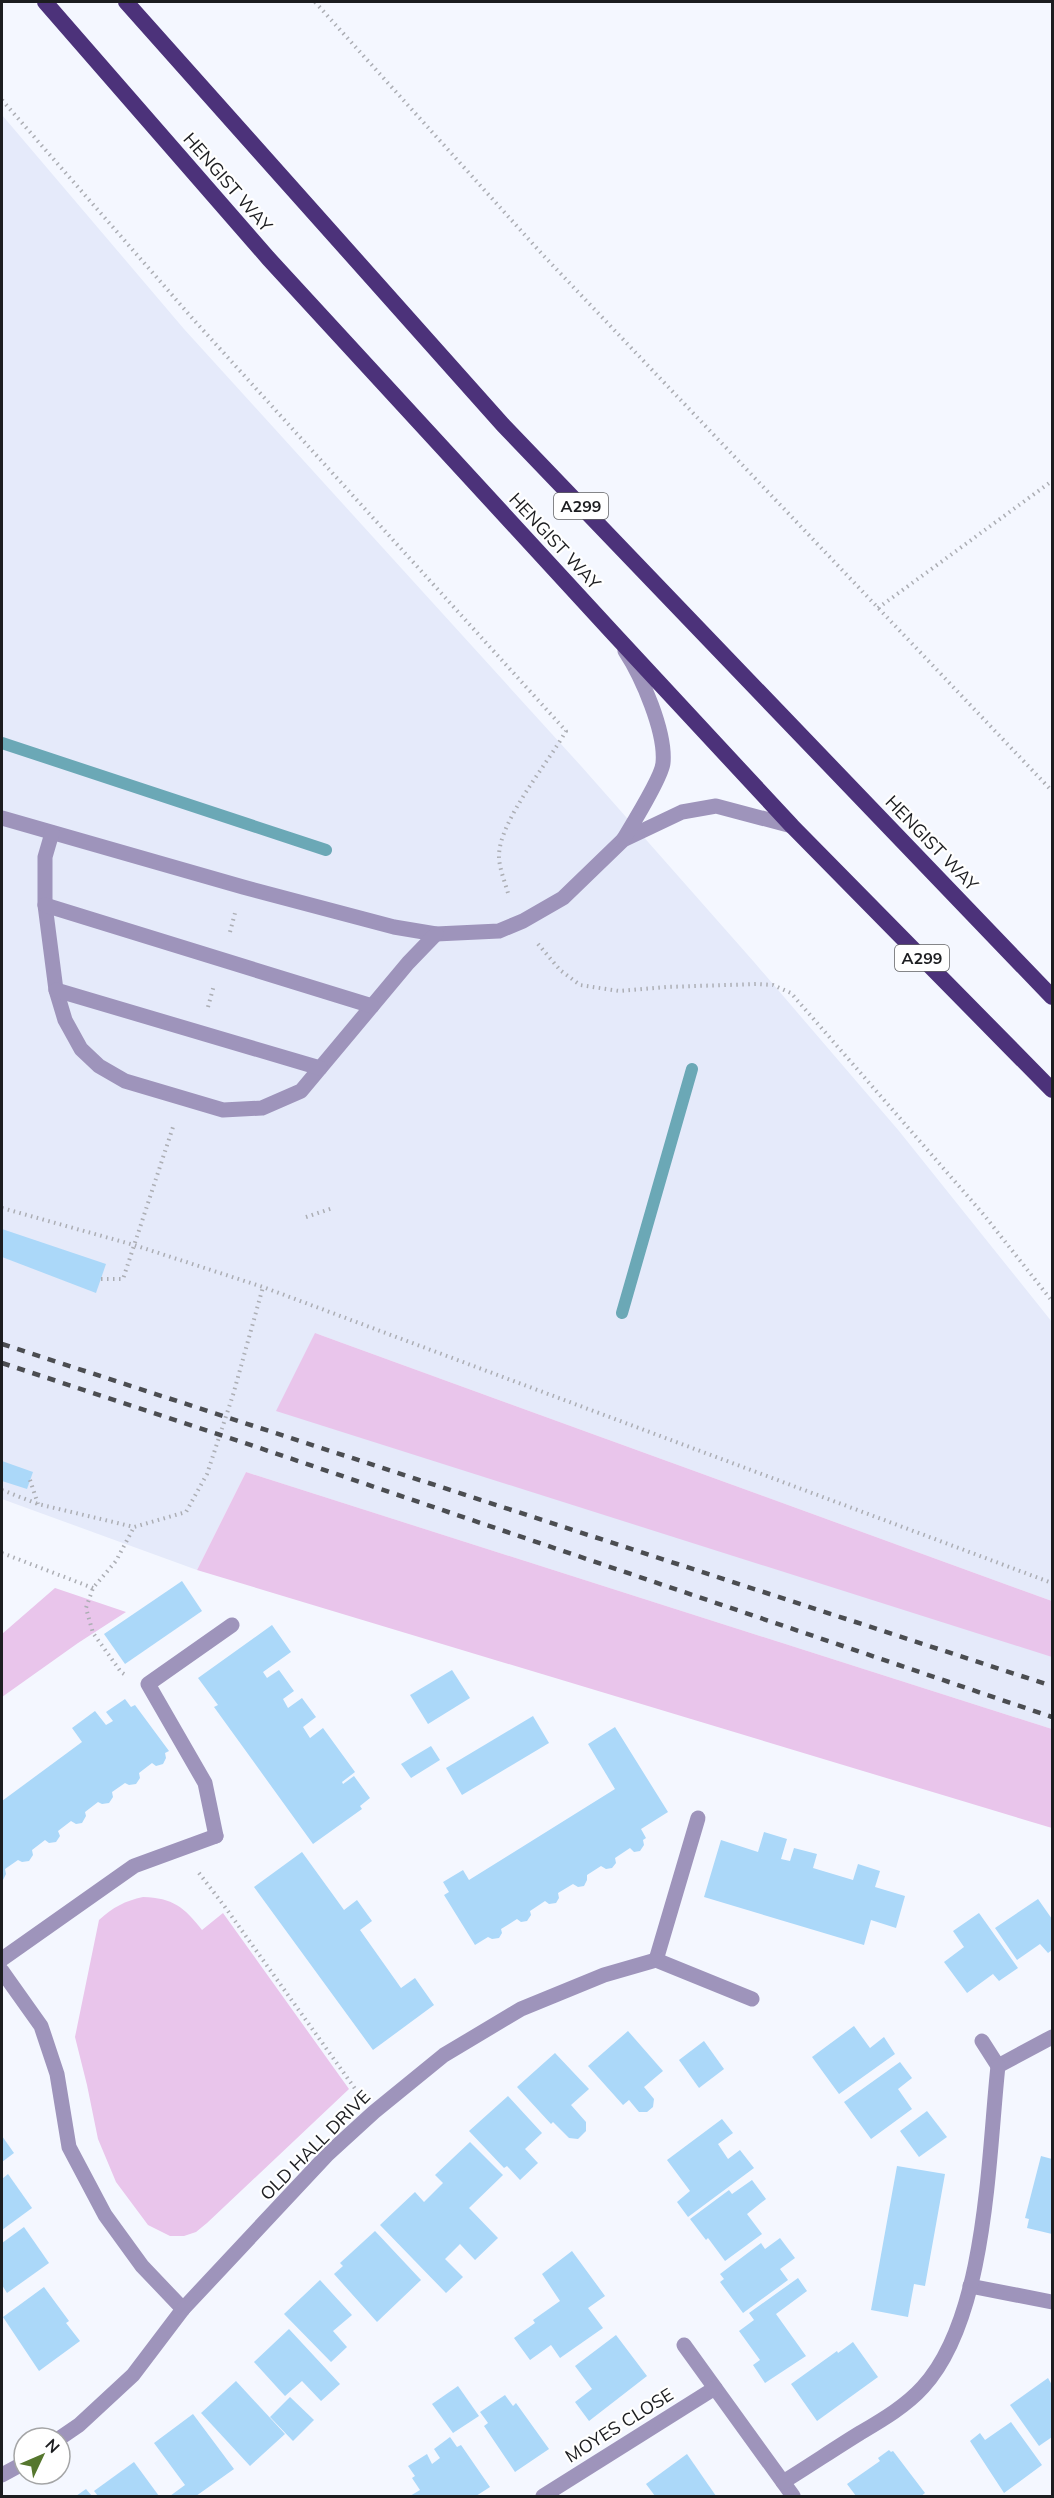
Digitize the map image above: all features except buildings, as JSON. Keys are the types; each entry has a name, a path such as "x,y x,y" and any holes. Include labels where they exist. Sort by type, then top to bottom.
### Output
{"highway":[{"name":"HENGIST WAY","path":"45,2 268,258 611,631 792,826 1053,1090"},
{"name":"HENGIST WAY","path":"126,2 503,425 1053,997"}],"street":[{"path":"2,818 382,924 436,934 499,931 523,921 563,898 623,840 664,764 651,701 628,656 611,631"},
{"path":"623,840 682,812 717,806 792,826"},
{"path":"52,833 45,857 45,905 56,990 65,1020 81,1049 99,1066 125,1081 223,1110 262,1108 301,1090 436,934"},
{"path":"45,905 372,1006"},
{"path":"56,990 320,1068"},
{"path":"2,1959 134,1866 216,1836 205,1783 148,1684 232,1625"},
{"path":"698,1818 656,1960 752,1999"},
{"name":"OLD HALL DRIVE","path":"72,2430 133,2375 183,2309 328,2154 374,2112 444,2055 521,2009 604,1975 656,1960"},
{"path":"2,1971 40,2026 57,2074 69,2147 105,2215 142,2266 183,2309"},
{"path":"998,2066 1053,2037"},
{"path":"783,2482 890,2415 923,2387 951,2347 969,2286 984,2219 998,2066 982,2041"},
{"path":"969,2286 1053,2302"},
{"path":"684,2345 793,2496"},
{"name":"MOYES CLOSE","path":"543,2496 715,2388"}],"path":[{"path":"315,2 542,254 1053,791"},
{"path":"2,100 193,319 566,731 523,798 506,830 499,856 509,897"},
{"path":"878,608 1053,481"},
{"path":"541,949 560,970 580,985 619,991 757,984 773,985 791,993 984,1215 1053,1301"},
{"path":"101,1279 123,1279 174,1123"},
{"path":"2,1208 134,1245 263,1287 1053,1583"},
{"path":"306,1217 333,1208"},
{"path":"2,1490 38,1504 134,1527 186,1512 207,1474 233,1395 263,1287"},
{"path":"30,1480 38,1504"},
{"path":"134,1527 116,1561 93,1588 86,1608 93,1633 121,1672 148,1684"},
{"path":"2,1552 93,1588"},
{"path":"180,1849 374,2112"}],"shaded area":[{"path":"2,115 184,329 581,766 754,962 899,1131 1052,1322 1052,1601 315,1333 1052,1656 1052,1729 246,1472 197,1570 2,1499"},
{"path":"315,1333 1052,1601 1052,1657 276,1411"},
{"path":"246,1472 1052,1729 1052,1828 197,1570"},
{"path":"55,1588 126,1612 2,1697 2,1634"},
{"path":"143,1897 162,1899 177,1905 202,1930 223,1913 349,2089 207,2223 196,2232 184,2236 170,2236 148,2225 116,2182 98,2139 75,2037 99,1920 120,1905"}],"waterway":[{"path":"2,743 326,850"},
{"path":"622,1313 692,1069"}],"railway":[{"path":"2,1344 1052,1686"},
{"path":"2,1363 245,1443 1052,1717"}]}
